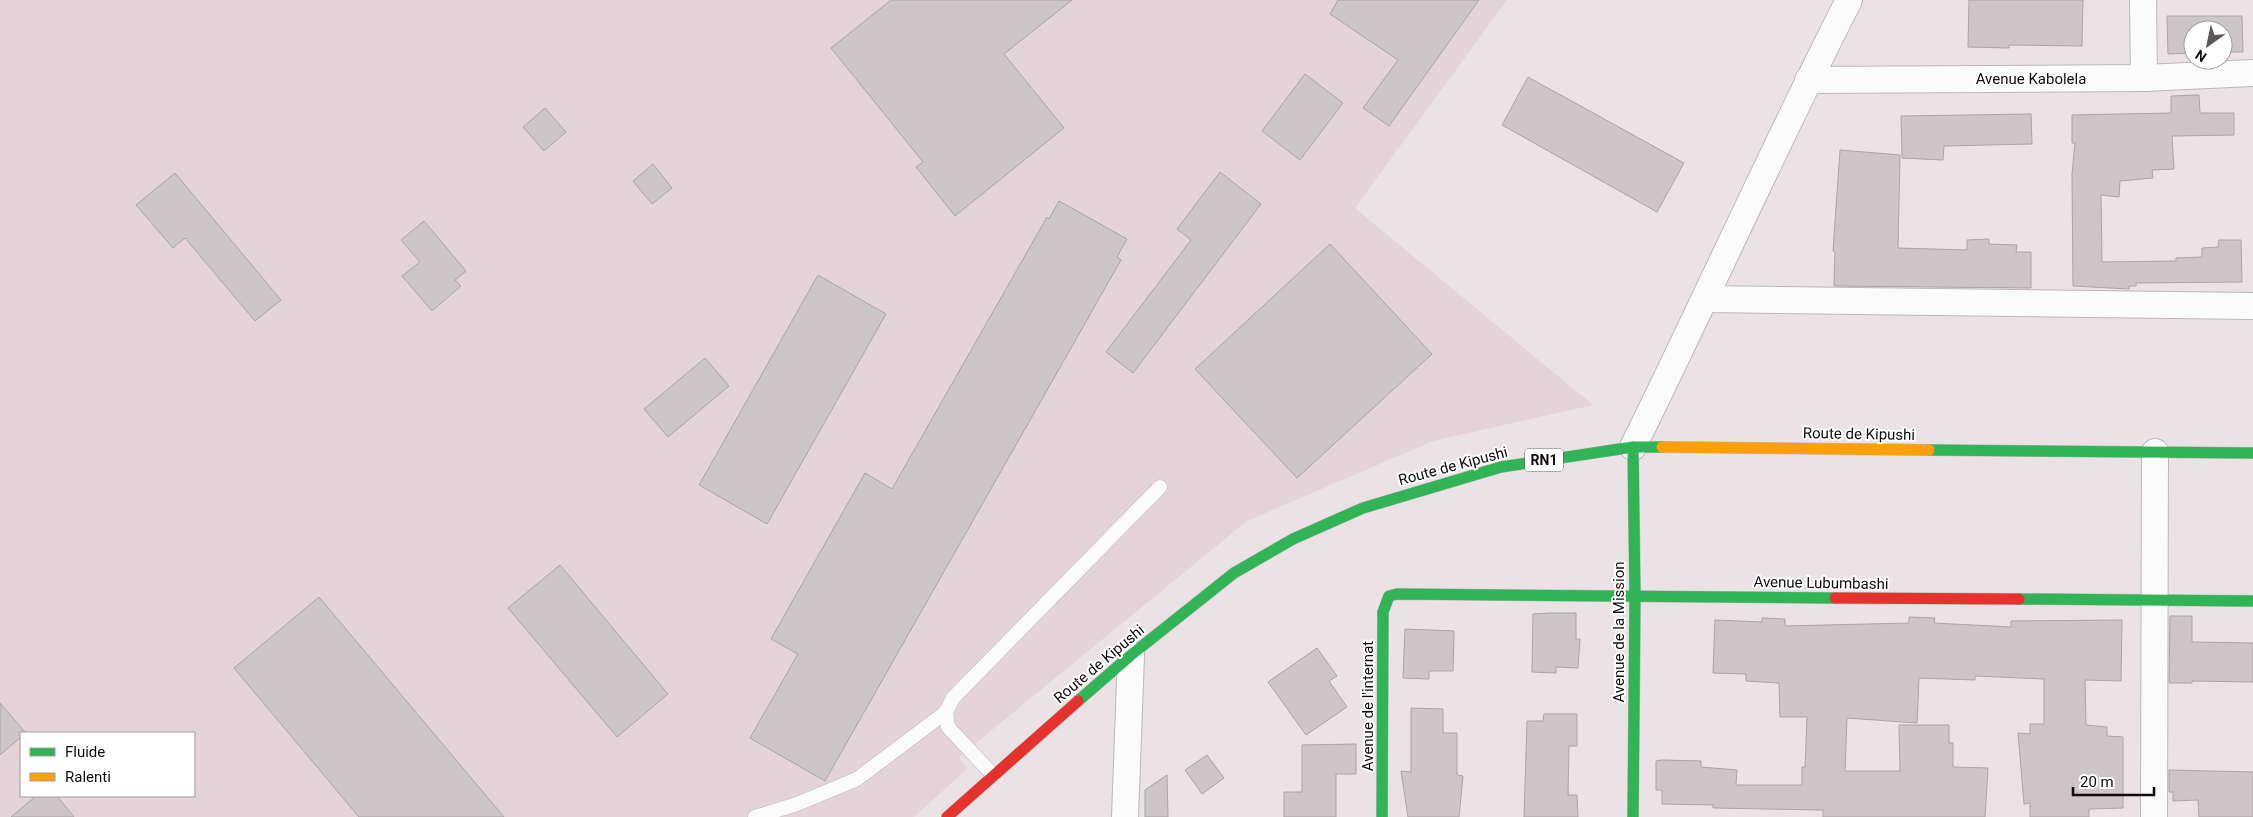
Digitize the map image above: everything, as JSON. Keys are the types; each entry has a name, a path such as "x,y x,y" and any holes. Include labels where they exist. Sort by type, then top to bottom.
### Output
{"main road":[{"name":"Route de Kipushi","path":"947,817 1131,655 1234,573 1293,538 1363,508 1501,467 1633,447 2253,453"},
{"name":"Avenue de la Mission","path":"1632,817 1636,597 1633,447"},
{"name":"Avenue Lubumbashi","path":"1389,596 1397,594 2154,602 2253,601"},
{"name":"Avenue de l'internat","path":"1382,817 1383,612 1389,596"}],"street":[{"path":"1633,447 1706,299 1808,80 1849,0"},
{"path":"2143,0 2144,78"},
{"name":"Avenue Kabolela","path":"1808,80 2144,78 2253,73"},
{"path":"1706,299 2253,306"},
{"path":"2154,817 2155,452"},
{"path":"1125,817 1131,655"}],"lane":[{"path":"754,817 797,804 857,779 946,712 953,698 1160,487"},
{"path":"946,712 948,726 993,775"}],"shaded area":[{"path":"0,0 1507,0 1355,208 1593,405 1433,441 1247,521 959,757 967,769 914,817 0,817"}],"building":[{"path":"891,0 1072,0 1004,54 1064,128 955,216 916,167 923,162 831,48"},
{"path":"1338,0 1479,0 1389,126 1363,108 1398,60 1330,14"},
{"path":"1969,0 2083,0 2082,46 2009,45 2009,48 1968,47"},
{"path":"2167,16 2242,16 2243,52 2233,52 2233,20 2183,20 2183,53 2168,54"},
{"path":"1305,74 1343,103 1300,160 1262,131"},
{"path":"1528,77 1684,163 1657,212 1502,125"},
{"path":"2199,95 2200,113 2234,113 2234,135 2172,136 2174,169 2152,170 2153,178 2120,181 2119,197 2101,195 2102,262 2176,261 2176,258 2202,257 2202,248 2218,247 2219,240 2241,240 2242,282 2136,283 2136,286 2129,286 2129,289 2073,286 2072,174 2075,143 2072,143 2072,115 2171,113 2171,96"},
{"path":"545,108 566,132 544,151 523,127"},
{"path":"2031,114 2032,144 1944,146 1943,160 1902,158 1901,116"},
{"path":"1840,150 1900,155 1898,248 1967,250 1967,240 1989,239 1989,244 2017,245 2016,252 2031,252 2031,288 1834,286 1835,252 1833,251"},
{"path":"653,164 672,188 652,204 633,181"},
{"path":"1220,172 1261,204 1133,373 1106,352 1191,240 1177,229"},
{"path":"175,173 281,300 255,321 185,238 173,248 136,205"},
{"path":"1059,201 1127,239 1117,257 1121,260 825,781 750,738 798,654 771,639 865,473 892,489 1047,217 1049,219"},
{"path":"424,221 466,271 455,280 461,286 432,311 402,276 420,262 401,240"},
{"path":"1330,244 1432,354 1297,478 1195,369"},
{"path":"818,275 886,314 767,524 699,485"},
{"path":"705,358 729,386 668,437 644,409"},
{"path":"560,565 668,694 617,737 508,608"},
{"path":"319,597 504,817 359,817 234,668"},
{"path":"1576,613 1576,639 1580,639 1578,668 1556,667 1556,673 1532,672 1533,614"},
{"path":"2170,616 2192,616 2192,642 2253,643 2253,682 2192,681 2192,683 2169,683"},
{"path":"1909,617 1935,618 1934,623 2011,627 2011,621 2122,620 2121,681 2085,680 2086,725 2107,727 2107,736 2123,737 2123,808 2089,809 2089,817 2030,817 2030,803 2024,804 2018,733 2030,734 2030,724 2044,724 2044,679 1975,676 1975,680 1919,678 1917,723 1847,718 1845,771 1900,771 1899,725 1949,725 1949,743 1953,743 1953,767 1988,768 1985,817 1823,817 1823,810 1713,808 1713,805 1662,804 1662,790 1656,790 1656,761 1662,760 1701,761 1701,767 1737,770 1736,785 1802,785 1802,767 1805,767 1807,717 1780,717 1779,683 1746,681 1746,674 1713,673 1715,620 1762,622 1762,618 1785,619 1785,626 1909,623"},
{"path":"1405,629 1454,631 1453,671 1429,671 1429,679 1403,678"},
{"path":"1317,648 1337,676 1329,681 1347,707 1306,735 1268,682"},
{"path":"0,703 25,732 20,732 20,738 0,755"},
{"path":"1411,708 1443,709 1443,733 1457,733 1457,775 1463,776 1459,817 1408,817 1401,771 1411,772"},
{"path":"1544,714 1577,714 1577,746 1569,746 1568,795 1577,795 1578,817 1524,817 1527,721 1543,721"},
{"path":"1356,744 1356,774 1336,774 1336,817 1284,817 1284,792 1302,792 1302,745"},
{"path":"1207,755 1224,778 1202,794 1185,770"},
{"path":"2169,770 2253,772 2253,817 2199,817 2198,800 2173,801 2173,792 2169,792"},
{"path":"1167,775 1168,817 1145,817 1145,790"},
{"path":"35,797 58,797 74,817 11,817"}],"traffic: fast":[{"path":"1633,447 1635,597 1633,817"},
{"path":"1078,701 1131,655 1234,573 1293,539 1363,508 1501,467 1633,447 1662,447"},
{"path":"1929,450 2253,453"},
{"path":"1382,817 1383,612 1389,596 1397,594 1835,598"},
{"path":"2019,599 2253,601"}],"traffic: slow":[{"path":"1662,447 1929,450"}],"traffic: jam":[{"path":"1835,598 2019,599"},
{"path":"947,817 1078,701"}]}
